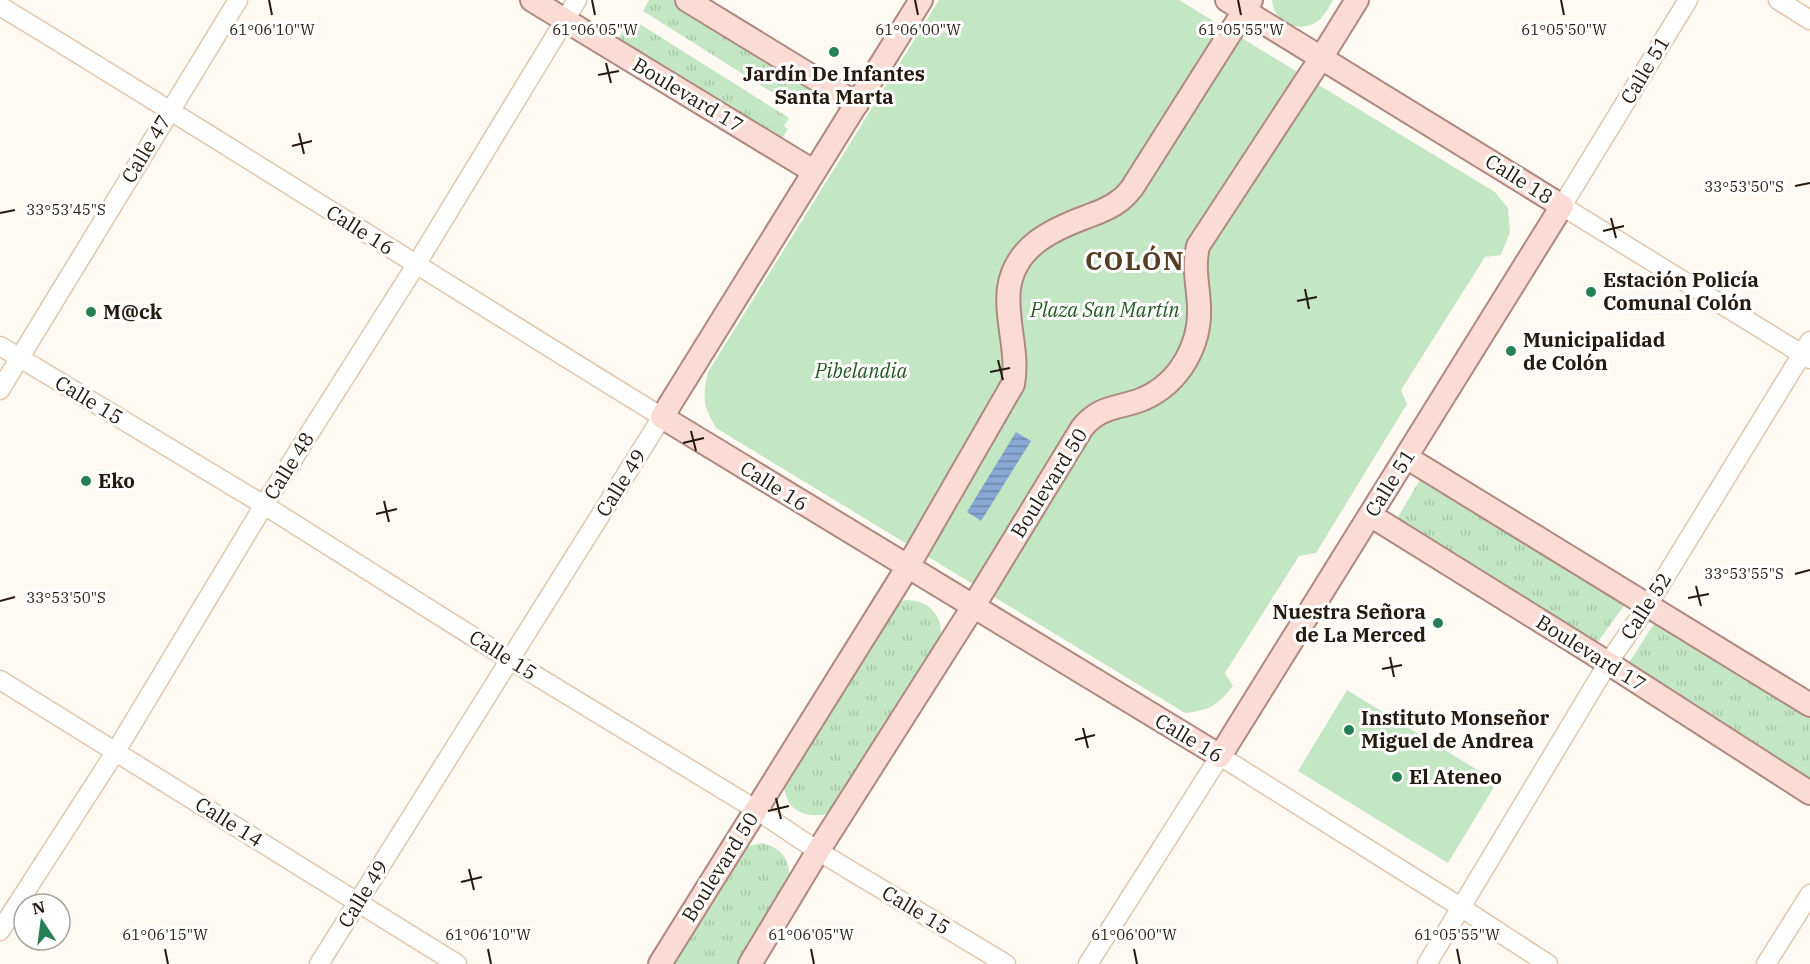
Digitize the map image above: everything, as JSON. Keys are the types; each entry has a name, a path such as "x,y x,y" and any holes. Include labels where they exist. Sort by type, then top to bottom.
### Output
{"main road":[{"name":"Boulevard 17","path":"532,0 813,171"},
{"path":"687,0 857,104"},
{"name":"Calle 49","path":"662,417 921,0"},
{"name":"Boulevard 50","path":"750,964 1082,428 1092,417 1144,398 1165,386 1179,372 1193,347 1199,325 1194,262 1198,246 1357,0"},
{"name":"Boulevard 50","path":"660,964 907,568 1013,384 1016,358 1010,322 1009,290 1013,272 1022,255 1037,240 1060,227 1119,202 1132,188 1241,4"},
{"name":"Calle 18","path":"1241,4 1321,58 1562,206"},
{"name":"Calle 51","path":"1220,756 1562,206"},
{"name":"Calle 16","path":"662,417 907,568 1220,756"},
{"path":"1406,457 1810,705"},
{"name":"Boulevard 17","path":"1370,515 1608,663 1810,794"}],"street":[{"name":"Calle 47","path":"0,390 238,0"},
{"name":"Calle 48","path":"0,931 116,751 264,506 416,265 577,0"},
{"name":"Calle 51","path":"1562,206 1688,0"},
{"path":"1778,0 1810,20"},
{"name":"Calle 16","path":"0,6 170,109 662,417"},
{"name":"Calle 18","path":"1562,206 1807,352"},
{"name":"Calle 15","path":"0,346 755,809 818,851 1006,964"},
{"name":"Calle 52","path":"1427,964 1608,663 1648,605 1807,352"},
{"name":"Calle 49","path":"319,964 662,417"},
{"name":"Calle 14","path":"0,680 457,964"},
{"name":"Calle 16","path":"1220,756 1548,964"},
{"name":"Calle 51","path":"1088,964 1220,756"},
{"path":"1766,964 1810,894"}],"green space":[{"path":"649,0 673,0 815,89 806,103 802,100 797,108 643,11"},
{"name":"Plaza San Martín","path":"939,0 1179,0 1495,192 1508,208 1510,232 1501,255 1485,257 1401,390 1407,404 1316,553 1299,556 1225,673 1233,686 1217,703 1207,708 1185,713 716,428 708,413 704,395 708,372"},
{"path":"1272,0 1333,0 1319,20 1312,24 1296,26 1277,15"},
{"path":"635,21 789,118 784,126 788,129 780,142 618,40 624,29 628,31"},
{"path":"1424,473 1628,600 1593,649 1392,527"},
{"path":"905,600 922,603 934,612 940,624 940,641 828,814 811,815 797,811 788,800 784,784 897,603"},
{"path":"1659,616 1810,711 1810,781 1626,667"},
{"name":"El Ateneo","path":"1347,690 1497,782 1448,863 1298,771"},
{"path":"762,843 783,855 788,866 789,879 740,964 667,964 744,847"}],"water":[{"path":"1016,432 1031,441 981,521 967,512"}],"place":[{"name":"Jardín De Infantes Santa Marta","path":"834,52"},
{"name":"Estación Policía Comunal Colón","path":"1591,292"},
{"name":"M@ck","path":"91,312"},
{"name":"Municipalidad de Colón","path":"1511,351"},
{"name":"Eko","path":"86,481"},
{"name":"Nuestra Señora de La Merced","path":"1438,623"},
{"name":"Instituto Monseñor Miguel de Andrea","path":"1349,730"},
{"name":"El Ateneo","path":"1397,777"}],"district":[{"name":"COLÓN","path":"1135,261"}],"park label":[{"name":"Pibelandia","path":"861,371"}]}
